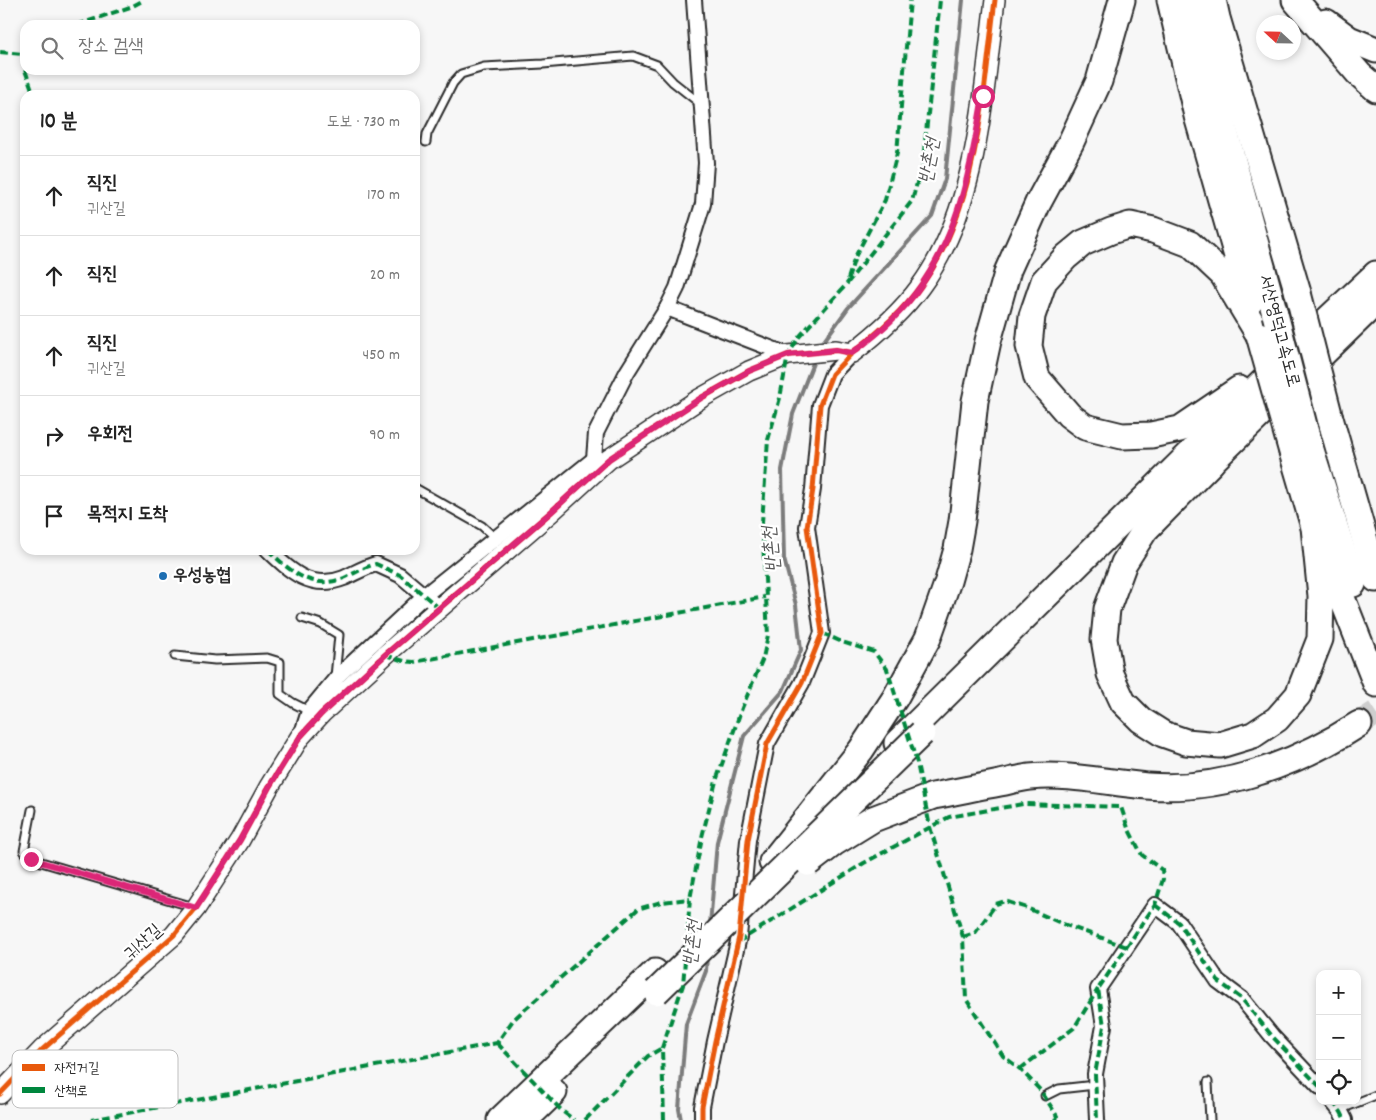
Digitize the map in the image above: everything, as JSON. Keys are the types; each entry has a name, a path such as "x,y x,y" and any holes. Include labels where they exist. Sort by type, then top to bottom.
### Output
{"highway":[{"path":"772,862 861,750 895,698 928,638 957,549 962,522 975,401 988,342 1008,270 1038,203 1071,142 1099,81 1122,0"},
{"path":"1170,0 1197,116 1259,335 1299,444 1314,527 1321,596 1320,639 1298,695 1277,719 1253,735 1220,745 1186,742 1163,734 1141,720 1123,702 1110,674 1104,640 1107,609 1124,563 1145,530 1211,463 1376,302"},
{"name":"서산영덕고속도로","path":"1188,0 1275,314 1299,444 1376,659"},
{"name":"서산영덕고속도로","path":"1213,0 1216,18 1298,293 1330,418 1376,579"},
{"path":"1295,0 1359,74 1376,89"},
{"path":"1299,0 1348,39 1376,50"},
{"path":"1259,335 1224,275 1190,244 1153,230 1130,225 1083,243 1066,257 1044,281 1032,316 1029,346 1037,378 1069,415 1085,427 1122,436 1151,435 1180,429 1296,348"},
{"path":"693,956 1296,348 1376,274"},
{"path":"525,1120 655,982 772,862 1211,463"},
{"path":"1314,527 1376,684"},
{"path":"500,1120 655,982 693,956 834,843 873,819 933,796 1030,777 1067,777 1156,786 1179,786 1215,782 1256,772 1308,754 1359,724"}],"street":[{"path":"300,737 309,711 334,680 425,595 495,538 596,464 596,433 627,372 667,308 677,288 703,204 706,163 694,0"},
{"path":"702,1120 702,1107 715,1041 739,937 748,840 767,744 802,683 822,633 806,527 813,489 820,405 832,374 844,352 882,329 906,305 934,265 951,232 962,201 974,151 995,0"},
{"path":"667,308 794,355"},
{"name":"귀산길","path":"42,1050 157,951 196,908 240,840 269,787 300,737 321,714 385,655 551,512 596,464 609,459 701,398 749,371 794,355 844,352"},
{"path":"275,555 306,579 322,584 376,564 400,574 440,608"},
{"path":"1097,1120 1095,1074 1104,1026 1098,990 1155,905 1179,923 1218,980 1242,1000 1272,1036 1316,1083"},
{"name":"귀산길","path":"0,1094 12,1081"}],"lane":[{"path":"426,142 427,134 453,83 461,74 484,67 633,56 657,65 672,82 702,105"},
{"path":"420,491 482,526 495,538"},
{"path":"302,618 320,624 339,635 334,680"},
{"path":"175,656 215,660 268,658 280,662 280,694 309,711"},
{"path":"32,810 24,851 31,859 196,908"},
{"path":"1208,1082 1210,1120"},
{"path":"1045,1096 1058,1089 1095,1085"},
{"path":"1339,1110 1376,1095"}],"waterway":[{"name":"반촌천","path":"821,345 848,308 932,216 945,179 963,0"},
{"name":"반촌천","path":"710,925 717,842 744,736 783,691 801,650 796,605 784,559 782,470 793,414 815,358"},
{"name":"반촌천","path":"681,1120 679,1109 686,1024 706,971 707,956"}],"tunnel":[{"path":"1359,724 1376,713"}],"marked path":[{"path":"92,20 133,6 144,0"},
{"path":"848,279 855,257 885,200 897,153 910,0"},
{"path":"664,1120 662,1048 683,985 690,899 702,837 716,781 742,708 763,658 768,635 762,522 768,440 780,398 788,355 799,337 845,286 912,201 923,161 940,0"},
{"path":"0,52 20,54"},
{"path":"27,75 32,90"},
{"path":"274,555 293,572 302,577 321,582 344,578 376,564 400,575 439,608"},
{"path":"385,655 414,662 765,597"},
{"path":"822,633 842,642 874,652 887,669 917,763 930,827 963,937 966,999 1003,1056 1020,1069 1041,1091 1057,1116 1056,1120"},
{"path":"738,942 864,863 949,817 1023,804 1121,807 1128,828 1142,855 1162,870 1163,879 1155,905 1098,989 1104,1026 1095,1074 1097,1120"},
{"path":"178,1104 497,1043 513,1020 638,909 661,902 690,899"},
{"path":"963,937 975,933 996,904 1005,901 1127,947"},
{"path":"1155,905 1179,923 1218,981 1242,999 1272,1036 1316,1083"},
{"path":"1020,1069 1074,1028 1098,989"},
{"path":"497,1043 562,1111 574,1120"},
{"path":"585,1120 648,1056 662,1048"},
{"path":"1335,1105 1345,1120"},
{"path":"91,1120 154,1108"}],"cycle path":[{"path":"42,1050 174,935 196,908 240,840 269,787 300,737 321,714 385,655 551,512 609,459 701,398 749,371 788,355 836,350 852,353 897,314 920,287 939,256 954,222 966,187 975,150 981,112 995,0"},
{"path":"702,1120 702,1107 715,1041 739,937 748,840 767,744 802,683 822,633 807,527 813,489 820,405 832,374 852,353"},
{"path":"0,1094 12,1081"}],"place":[{"name":"우성농협","path":"163,576"}],"route":[{"path":"31,859 196,908 240,840 269,787 300,737 321,714 385,655 551,512 609,459 701,398 749,371 788,355 836,350 852,353 882,329 900,311 921,286 951,232 962,201 974,151 983,96"}]}
